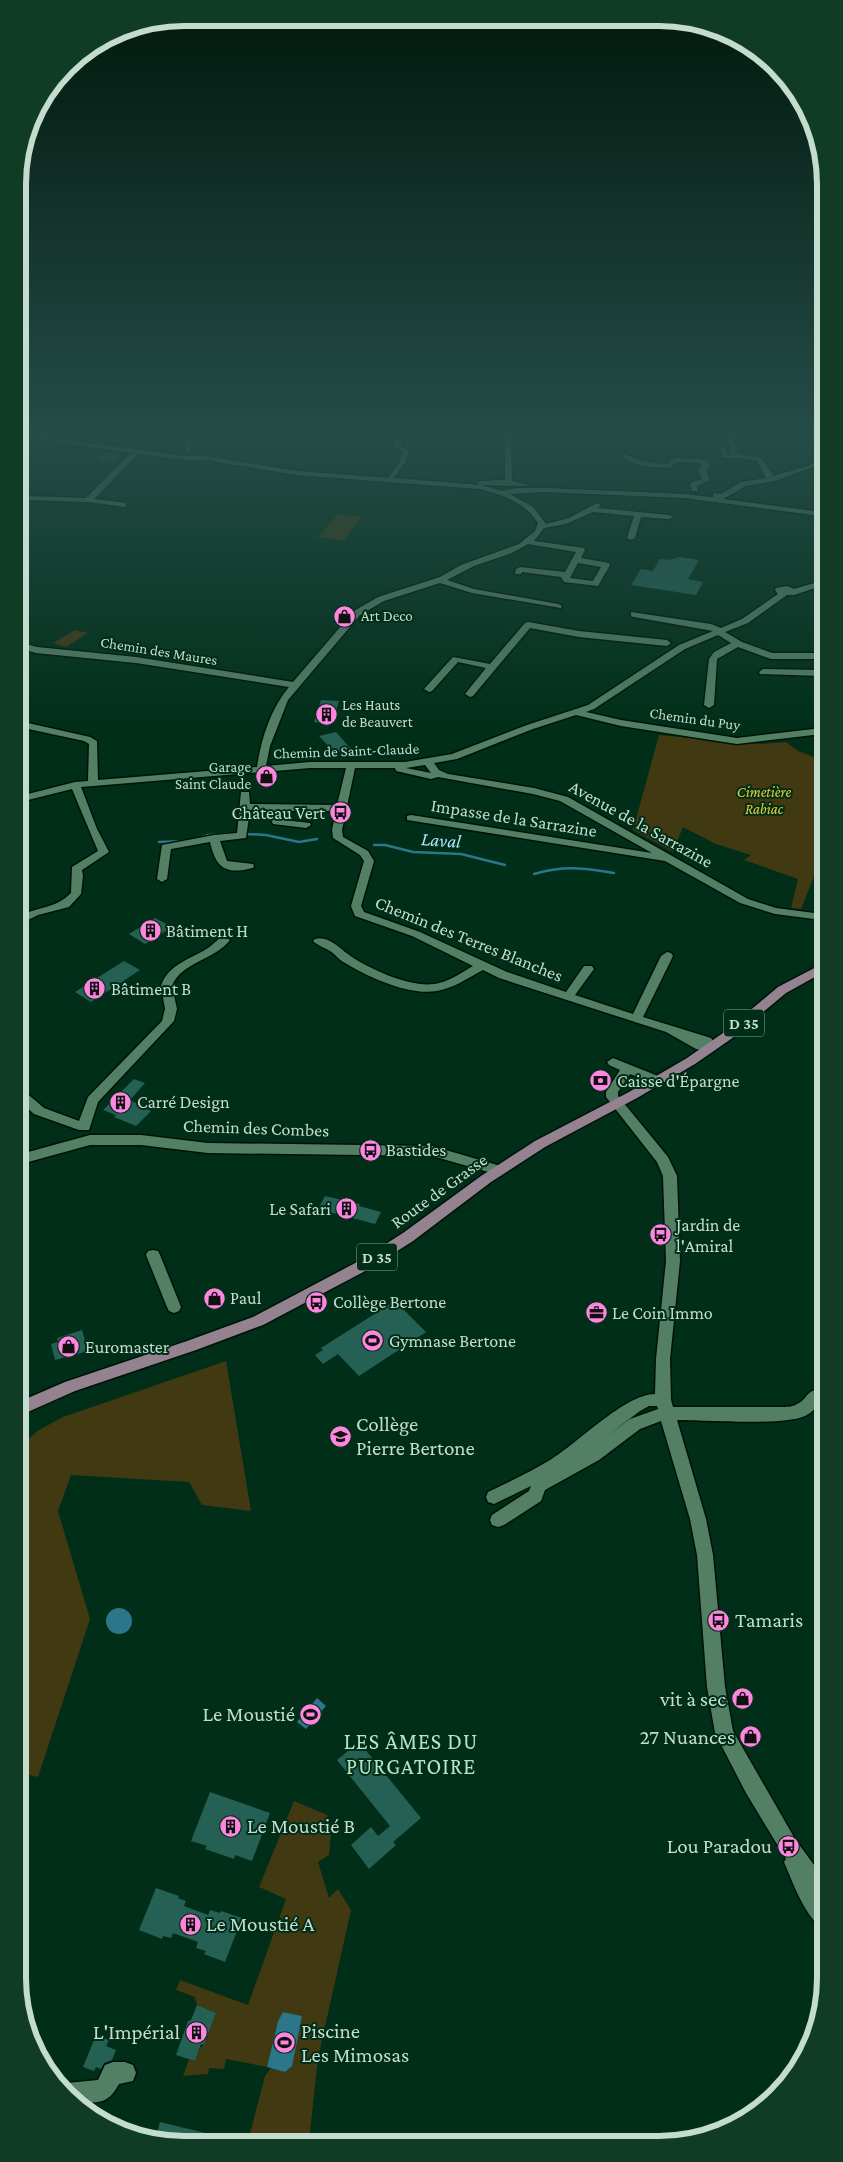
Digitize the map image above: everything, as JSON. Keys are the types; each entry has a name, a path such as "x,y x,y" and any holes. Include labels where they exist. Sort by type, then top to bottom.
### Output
{"main road":[{"name":"Route de Grasse","path":"26,1407 38,1399 258,1321 383,1254 499,1170 565,1129 621,1110 658,1081 711,1047 776,997 782,990 817,971"},
{"name":"Route de Grasse","path":"776,997 786,995 817,977"}],"street":[{"path":"261,769 265,746 284,699 357,613 381,599 510,551 527,542 540,531"},
{"path":"631,538 633,531"},
{"path":"527,542 580,548 581,550 568,575 565,576"},
{"path":"518,572 520,569 565,576 567,580 595,584 606,565 576,560"},
{"path":"418,586 440,580 472,564"},
{"name":"Chemin de Saint-Claude","path":"27,797 75,785 310,765 398,766 429,763 461,755 530,726 580,711 682,647 750,617 788,591 817,579"},
{"path":"440,580 472,592 558,606"},
{"name":"Chemin de Saint-Claude","path":"788,591 817,584"},
{"path":"634,614 711,627 737,643 771,656 817,656"},
{"path":"470,694 528,625 579,634 667,643"},
{"path":"709,705 712,659 717,654 737,643"},
{"name":"Chemin des Maures","path":"27,647 36,650 136,660 294,685"},
{"path":"429,689 456,659 492,667"},
{"path":"764,672 817,672"},
{"name":"Chemin du Puy","path":"580,711 595,717 737,741 817,732"},
{"path":"27,725 87,739 94,743 93,784"},
{"path":"429,763 438,774"},
{"name":"Chemin des Terres Blanches","path":"351,766 337,830 338,838 364,853 369,861 356,906 359,914 416,934 481,966 568,997 669,1029 684,1036 700,1048 711,1047"},
{"name":"Avenue de la Sarrazine","path":"398,766 404,772 431,776 438,774 459,780 550,794 564,799 718,887 756,905 775,911 817,916"},
{"path":"27,917 34,913 65,905 76,894 78,876 76,869 104,852 94,838 93,826 75,785"},
{"path":"162,879 166,847 214,838 242,836 245,794"},
{"path":"245,807 342,808"},
{"path":"280,808 277,822 306,825"},
{"name":"Impasse de la Sarrazine","path":"411,818 671,860"},
{"path":"214,838 221,863 225,866 249,866"},
{"path":"26,1100 39,1111 84,1127 92,1100 166,1024 171,1013 166,992 168,983 175,972 224,940"},
{"path":"320,941 335,949 346,959 395,982 426,988 433,989 481,966"},
{"path":"636,1019 667,956"},
{"path":"568,997 588,969"},
{"path":"613,1062 658,1081"},
{"path":"627,1069 612,1092 612,1097 663,1160 670,1176 673,1261 663,1358 665,1407 698,1519 705,1555 716,1688 723,1727 753,1786 788,1846 816,1884"},
{"name":"Chemin des Combes","path":"26,1157 90,1140 136,1140 208,1148 414,1150 442,1153 499,1170"},
{"name":"Chemin des Combes","path":"462,1159 486,1179"},
{"path":"153,1255 174,1307"},
{"path":"494,1497 556,1466 635,1406 648,1400 665,1407 781,1414 800,1411 810,1404 815,1396"},
{"path":"498,1520 535,1496 539,1485 593,1455 635,1424 665,1407"},
{"path":"788,1846 804,1886 816,1905"},
{"path":"76,2093 104,2090 113,2073 125,2073"}],"green space":[{"path":"323,531 351,531 343,541 318,537"},
{"path":"75,630 88,633 66,647 53,643"},
{"name":"Cimetière Rabiac","path":"659,735 761,744 786,742 798,751 817,758 817,874 815,874 801,909 791,908 798,879 744,860 751,855 716,844 683,827 673,852 633,830"},
{"path":"226,1361 251,1511 202,1505 189,1482 71,1475 58,1511 90,1619 38,1777 26,1774 26,1441 39,1430 63,1417"},
{"path":"294,1801 327,1815 331,1834 329,1855 318,1862 329,1898 338,1889 351,1910 318,2058 310,2136 249,2136 265,2076 271,2068 285,2072 302,2016 283,2012 278,2021 267,2067 226,2059 224,2069 209,2068 208,2074 183,2076 189,2059 195,2061 200,2048 204,2045 216,2013 197,2005 195,1997 176,1990 180,1980 248,2005 286,1899 259,1887"}],"water":[{"path":"119,1608 129,1611 132,1621 129,1631 119,1634 109,1631 106,1621 109,1611"},
{"name":"Le Moustié","path":"317,1698 326,1706 306,1729 297,1722"},
{"name":"Piscine Les Mimosas","path":"283,2012 302,2016 292,2066 285,2072 267,2067 278,2021"}],"building":[{"path":"680,557 699,560 688,579 703,582 696,595 631,585 641,569 653,571 660,559 668,560"},
{"name":"Les Hauts de Beauvert","path":"321,700 339,701 332,724 314,722"},
{"name":"Les Hauts de Beauvert","path":"336,732 351,749 335,753 319,736"},
{"name":"Bâtiment H","path":"155,918 172,927 145,944 129,934"},
{"path":"124,961 140,970 91,1002 75,992"},
{"name":"Carré Design","path":"134,1079 145,1083 130,1100 151,1111 136,1126 103,1110"},
{"name":"Le Safari","path":"325,1196 360,1204 359,1206 381,1212 375,1224 318,1209"},
{"name":"Gymnase Bertone","path":"395,1301 426,1332 359,1376 338,1354 323,1364 315,1355 323,1350 321,1348"},
{"name":"Euromaster","path":"82,1330 88,1351 55,1360 51,1344 58,1342 57,1338"},
{"path":"359,1742 421,1818 393,1842 396,1845 369,1869 351,1845 371,1827 378,1836 390,1826 337,1760"},
{"name":"Le Moustié B","path":"210,1792 270,1813 252,1861 235,1855 234,1859 205,1849 207,1846 191,1841"},
{"name":"Le Moustié A","path":"156,1888 179,1896 178,1898 186,1901 184,1906 208,1915 210,1910 220,1913 221,1911 242,1918 225,1962 204,1954 206,1951 196,1948 198,1942 173,1933 171,1938 163,1936 162,1939 139,1930"},
{"name":"L'Impérial","path":"197,2005 216,2013 204,2045 201,2044 195,2061 176,2055 188,2021 191,2020"},
{"path":"96,2035 109,2040 106,2046 116,2050 112,2060 104,2063 101,2069 96,2067 94,2071 83,2067"},
{"path":"160,2122 218,2136 184,2136 157,2133"}],"waterway":[{"name":"Laval","path":"196,839 208,835 239,833"},
{"name":"Laval","path":"247,834 266,835 299,842 317,839"},
{"name":"Laval","path":"159,842 185,841"},
{"name":"Laval","path":"374,845 385,845 413,852 461,854 505,865"},
{"name":"Laval","path":"534,874 565,868 614,873"}],"place":[{"name":"Art Deco","path":"345,616"},
{"name":"Les Hauts de Beauvert","path":"326,714"},
{"name":"Garage Saint Claude","path":"267,776"},
{"name":"Château Vert","path":"341,813"},
{"name":"Bâtiment H","path":"150,931"},
{"name":"Bâtiment B","path":"95,989"},
{"name":"Caisse d'Épargne","path":"601,1081"},
{"name":"Carré Design","path":"121,1102"},
{"name":"Bastides","path":"370,1150"},
{"name":"Le Safari","path":"347,1209"},
{"name":"Jardin de l'Amiral","path":"660,1235"},
{"name":"Paul","path":"214,1298"},
{"name":"Collège Bertone","path":"317,1302"},
{"name":"Le Coin Immo","path":"596,1313"},
{"name":"Gymnase Bertone","path":"373,1341"},
{"name":"Euromaster","path":"69,1347"},
{"name":"Collège Pierre Bertone","path":"340,1436"},
{"name":"Tamaris","path":"719,1620"},
{"name":"vit à sec","path":"742,1699"},
{"name":"Le Moustié","path":"311,1714"},
{"name":"27 Nuances","path":"751,1737"},
{"name":"Le Moustié B","path":"231,1826"},
{"name":"Lou Paradou","path":"788,1846"},
{"name":"Le Moustié A","path":"190,1924"},
{"name":"L'Impérial","path":"196,2032"},
{"name":"Piscine Les Mimosas","path":"285,2043"}],"district":[{"name":"LES ÂMES DU PURGATOIRE","path":"411,1754"}]}
